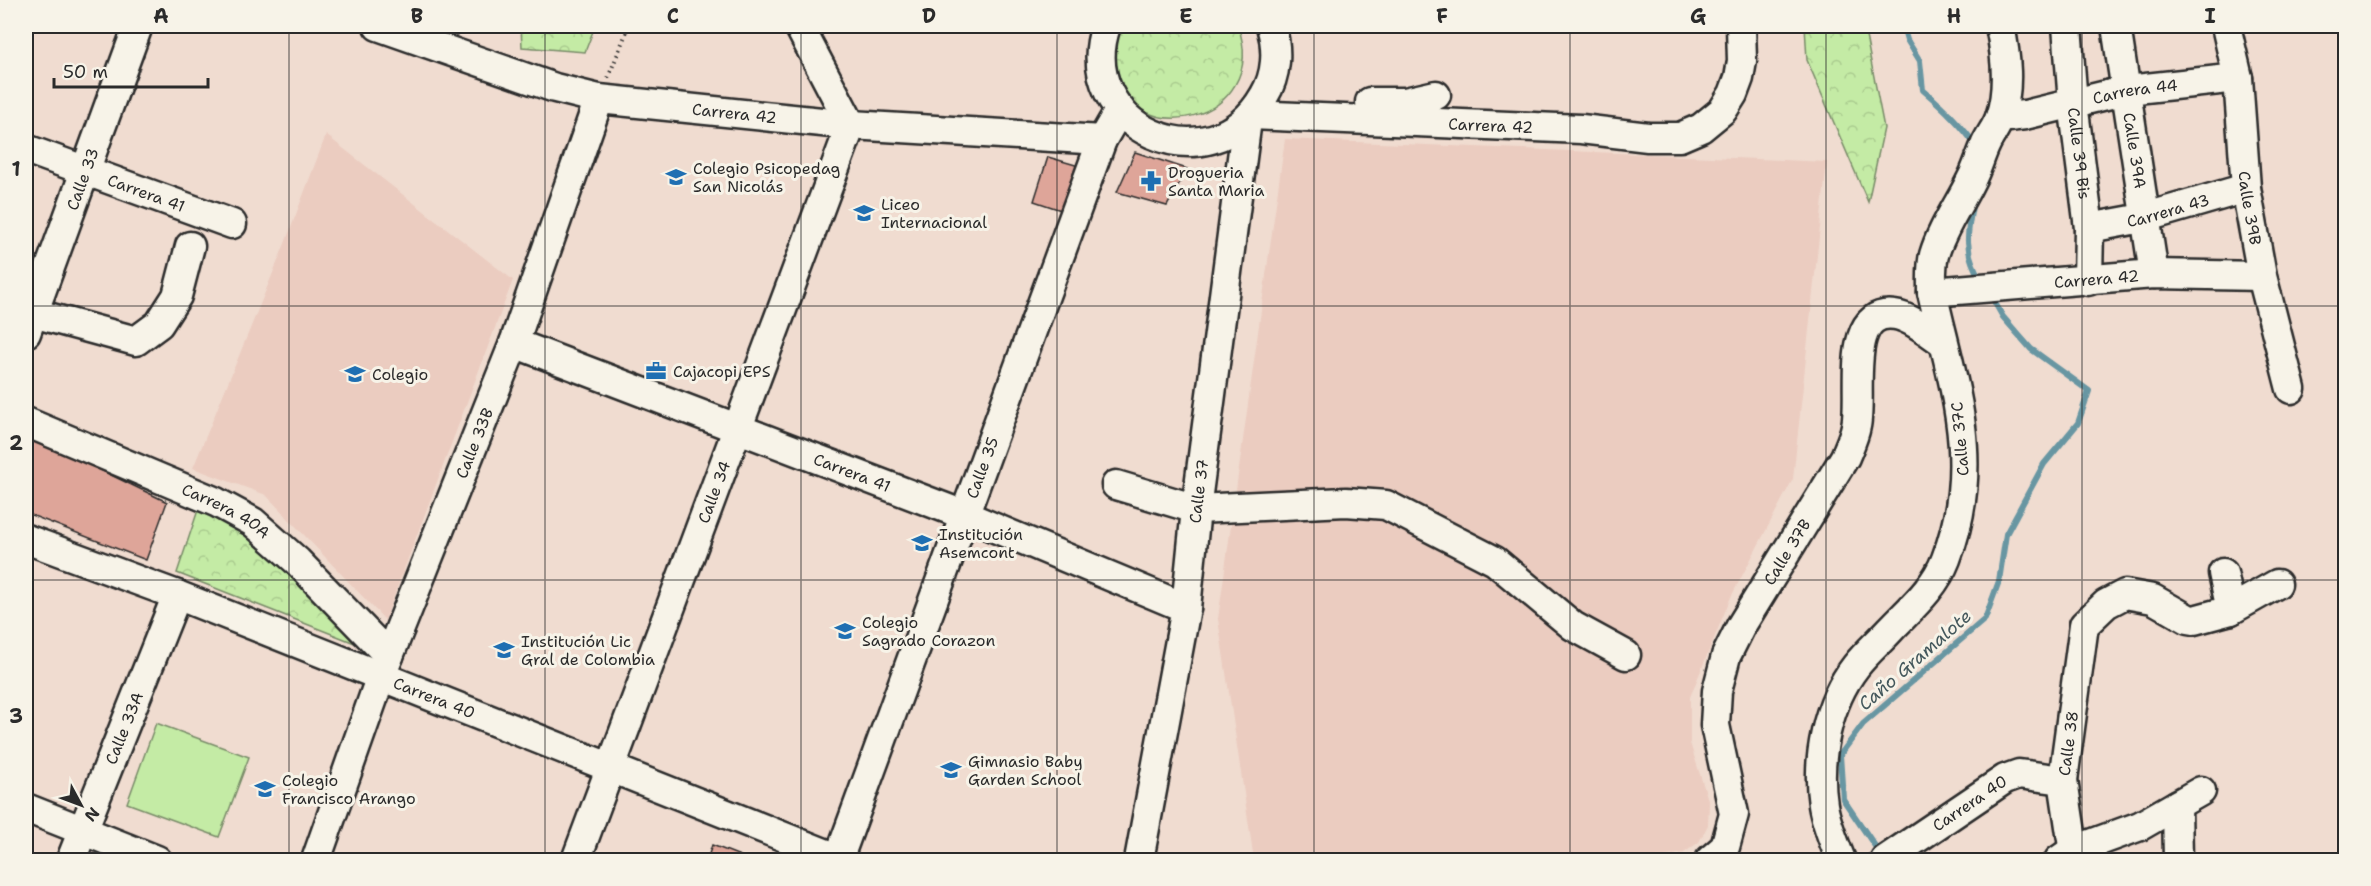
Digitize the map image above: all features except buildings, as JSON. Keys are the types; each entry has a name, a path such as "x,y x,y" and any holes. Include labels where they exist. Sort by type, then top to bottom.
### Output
{"street":[{"name":"Calle 33","path":"29,323 138,26"},
{"name":"Carrera 42","path":"378,26 555,88 599,99 851,125 1101,140"},
{"path":"1106,26 1101,45 1103,73 1106,86 1120,109 1145,131 1177,141 1204,140 1228,133 1253,113 1405,102 1436,95"},
{"name":"Calle 37","path":"1139,861 1186,608 1196,509 1253,113 1267,91 1275,63 1271,26"},
{"name":"Carrera 42","path":"1253,113 1581,129 1664,138 1680,137 1701,128 1723,110 1739,78 1742,61 1742,26"},
{"name":"Calle 37C","path":"1841,861 1827,826 1822,793 1821,759 1831,716 1841,691 1855,667 1932,587 1946,561 1964,491 1965,466 1960,412 1932,292 1934,255 2000,118 2006,71 2000,26"},
{"name":"Calle 39 Bis","path":"2067,26 2073,103 2088,228 2088,281"},
{"name":"Calle 39A","path":"2116,26 2154,274"},
{"name":"Calle 39B","path":"2226,26 2238,78 2246,188 2262,276 2291,389"},
{"path":"807,29 851,125"},
{"name":"Carrera 44","path":"2000,118 2025,115 2127,90 2238,78"},
{"name":"Calle 33B","path":"316,861 385,666 514,343 599,99"},
{"name":"Calle 35","path":"840,860 1101,140 1120,109"},
{"name":"Calle 34","path":"576,861 851,125"},
{"name":"Carrera 41","path":"26,149 232,224"},
{"name":"Carrera 43","path":"2088,228 2144,218 2246,188"},
{"path":"29,323 136,341 159,324 177,296 190,246"},
{"name":"Carrera 42","path":"1932,292 2154,274 2262,276"},
{"name":"Calle 37B","path":"1711,860 1725,847 1734,814 1715,725 1718,691 1726,656 1741,626 1845,457 1856,426 1859,399 1859,342 1862,332 1876,317 1887,314 1897,315 1943,342"},
{"name":"Carrera 41","path":"514,343 964,516 1186,608"},
{"name":"Carrera 40A","path":"26,422 216,502 253,522 297,561 385,666"},
{"path":"1116,485 1196,509 1346,502 1386,505 1495,561 1573,626 1626,655"},
{"name":"Carrera 40","path":"26,539 177,596 385,666 610,768 840,860"},
{"path":"2223,573 2231,610 2277,584"},
{"name":"Calle 38","path":"2069,858 2063,780 2084,625 2106,604 2126,594 2153,599 2188,619 2194,620 2231,610"},
{"name":"Calle 33A","path":"72,861 177,596"},
{"name":"Carrera 40","path":"1895,853 2004,779 2019,774 2063,780"},
{"path":"2069,858 2140,826 2189,798 2178,861"},
{"path":"26,808 157,861"}],"path":[{"path":"599,99 629,26"}],"shaded area":[{"name":"Colegio","path":"326,135 513,280 385,620 266,495 193,468 284,246"},
{"path":"1285,139 1827,162 1793,479 1731,597 1690,697 1690,743 1709,803 1708,825 1699,842 1684,853 1646,860 1254,860 1218,619"}],"green space":[{"path":"521,26 595,26 585,52 522,47"},
{"path":"1115,26 1238,26 1243,59 1235,85 1217,104 1194,116 1167,118 1142,110 1122,92 1110,62 1110,48"},
{"path":"1805,26 1864,26 1884,128 1868,202 1807,60"},
{"path":"198,510 259,536 375,651 177,573"},
{"path":"156,723 249,757 219,837 127,803"}],"waterway":[{"name":"Caño Gramalote","path":"1903,26 1907,40 1920,61 1923,90 1951,116 1976,146"},
{"name":"Caño Gramalote","path":"1973,201 1968,242 1971,260 1981,280"},
{"name":"Caño Gramalote","path":"1881,855 1843,799 1840,755 1863,724 1985,619 1999,581 2006,534 2044,464 2078,423 2089,391 2031,349 2003,317 1991,296"}],"place":[{"name":"Colegio Psicopedag San Nicolás","path":"676,177"},
{"name":"Drogueria Santa Maria","path":"1151,181"},
{"name":"Liceo Internacional","path":"864,213"},
{"name":"Cajacopi EPS","path":"656,371"},
{"name":"Colegio","path":"355,374"},
{"name":"Institución Asemcont","path":"922,543"},
{"name":"Colegio Sagrado Corazon","path":"845,631"},
{"name":"Institución Lic Gral de Colombia","path":"504,650"},
{"name":"Gimnasio Baby Garden School","path":"951,770"},
{"name":"Colegio Francisco Arango","path":"265,789"}]}
